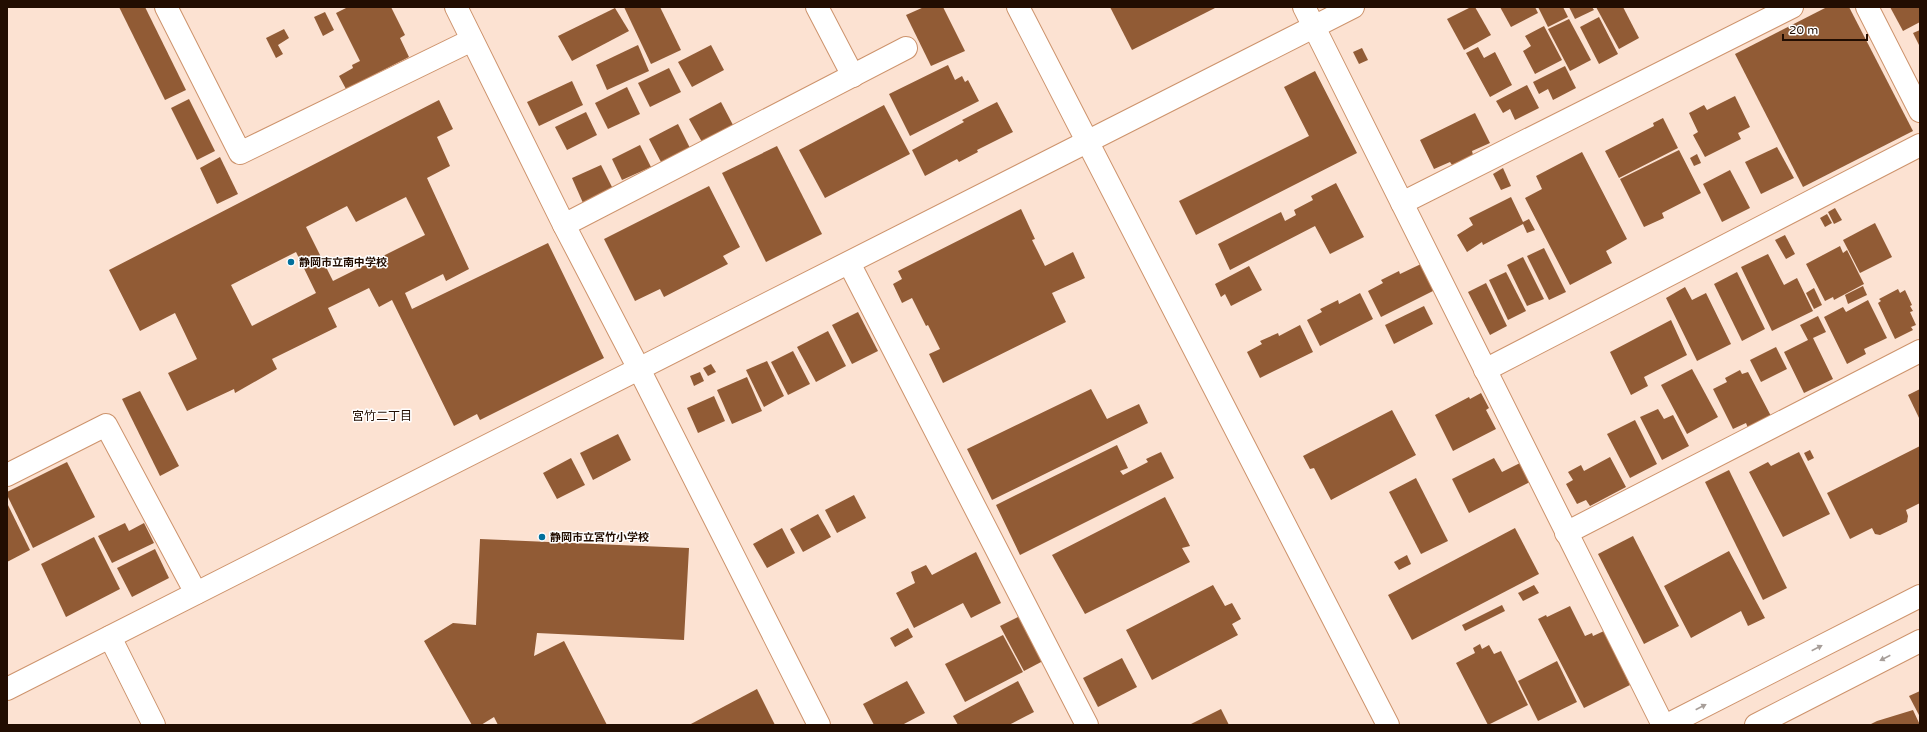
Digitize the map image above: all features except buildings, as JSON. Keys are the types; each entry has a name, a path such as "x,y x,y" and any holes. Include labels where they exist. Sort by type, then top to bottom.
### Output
{"street":[{"path":"166,7 240,153 472,40"},
{"path":"456,7 564,225 639,369 819,725"},
{"path":"817,7 853,76"},
{"path":"1018,7 1388,725"},
{"path":"1304,7 1663,725"},
{"path":"7,689 1353,7"},
{"path":"1402,203 1792,7"},
{"path":"1867,7 1920,111"},
{"path":"564,225 906,48"},
{"path":"1485,370 1920,145"},
{"path":"850,263 1087,725"},
{"path":"1566,533 1920,351"},
{"path":"7,475 106,425 196,593"},
{"path":"1667,725 1920,596"},
{"path":"110,637 154,725"},
{"path":"1756,725 1920,640"}],"place":[{"name":"静岡市立南中学校","path":"291,262"},
{"name":"静岡市立宮竹小学校","path":"542,537"}],"district":[{"name":"宮竹二丁目","path":"382,416"}]}
